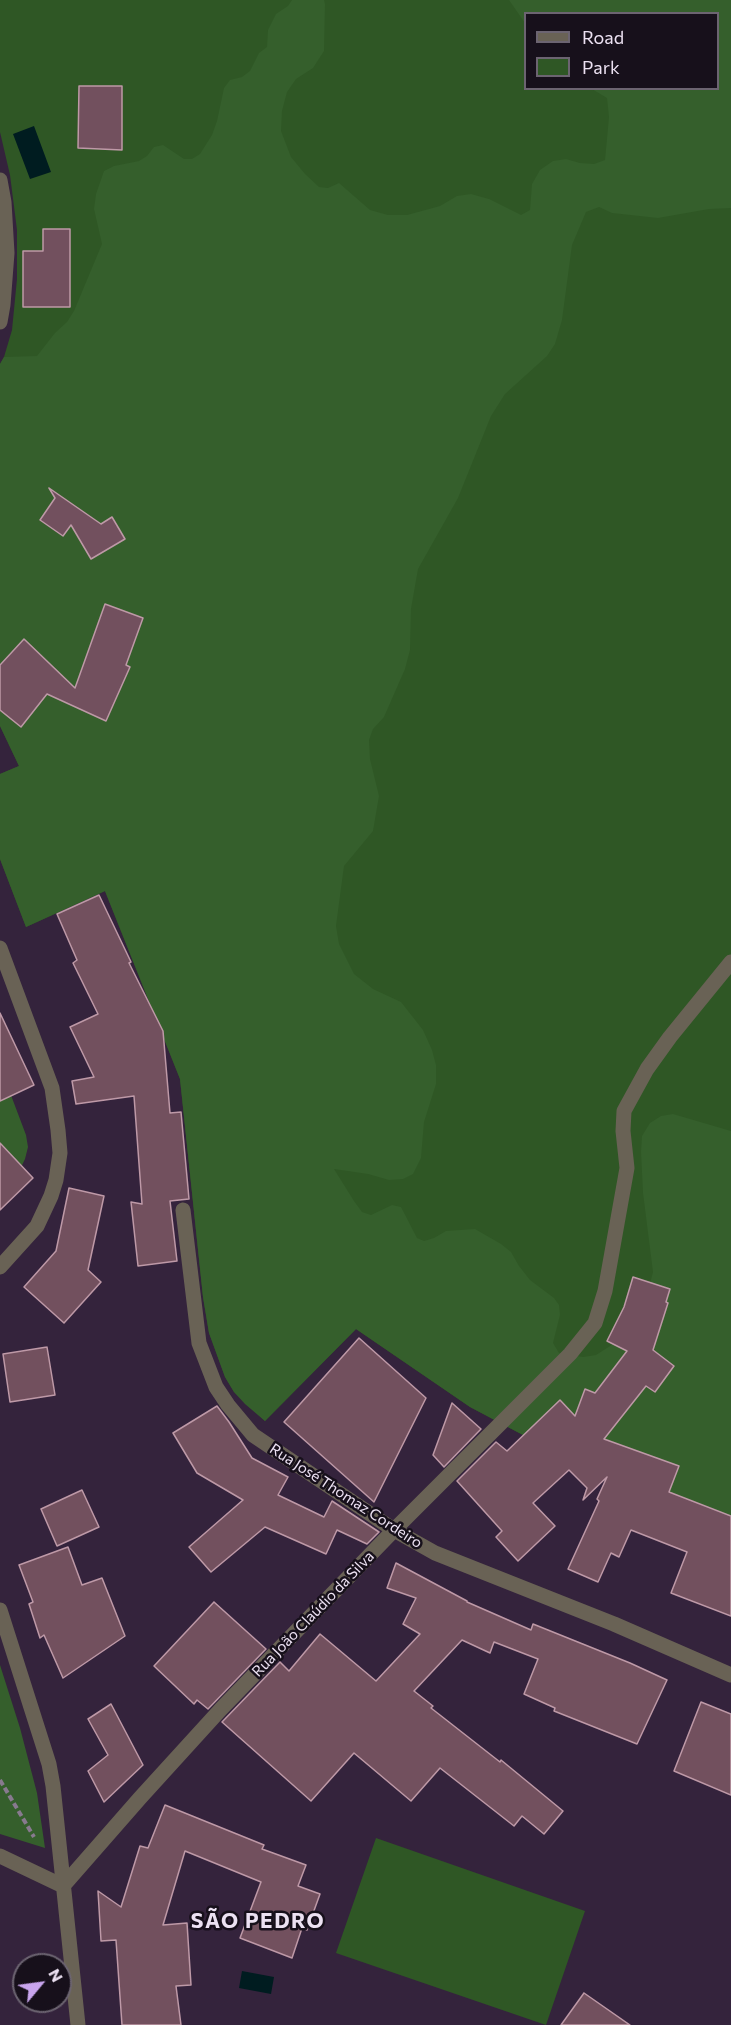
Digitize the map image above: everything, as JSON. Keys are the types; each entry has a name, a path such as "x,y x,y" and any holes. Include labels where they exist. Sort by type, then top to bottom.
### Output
{"street":[{"path":"0,180 4,202 7,253 0,322"},
{"path":"0,948 52,1088 60,1152 51,1196 36,1226 0,1267"},
{"name":"Rua João Claúdio da Silva","path":"63,1886 221,1709 394,1530 570,1354 595,1323 605,1291 627,1168 623,1131 624,1111 647,1069 731,962"},
{"name":"Rua José Thomaz Cordeiro","path":"183,1210 199,1343 206,1365 228,1405 253,1435 394,1530 435,1553 614,1624 731,1675"},
{"path":"0,1610 49,1764 78,2025"},
{"path":"0,1856 63,1886"}],"path":[{"path":"0,1780 34,1838"}],"green space":[{"path":"0,0 731,0 731,1545 470,1407 356,1329 265,1421 234,1392 225,1377 209,1333 203,1297 180,1079 105,891 26,927 0,859 0,774 19,766 0,726 0,364 12,330 17,279 17,230 10,175 0,132"},
{"path":"292,0 324,0 325,4 324,51 313,68 296,79 287,92 282,111 281,131 291,157 319,187 328,188 339,183 370,210 388,215 407,215 440,206 457,196 471,194 489,199 521,215 530,210 532,184 540,170 553,161 566,159 594,164 605,160 609,117 607,98 594,90 719,90 719,12 524,12 524,22 509,0 731,0 731,208 709,209 658,218 612,213 599,207 586,212 572,245 562,320 555,344 547,356 505,394 491,416 458,498 418,569 411,609 410,650 405,669 384,717 373,729 369,740 370,759 379,796 373,831 344,866 336,926 339,944 354,974 373,989 401,1002 423,1030 436,1065 436,1084 424,1122 421,1158 413,1174 403,1179 389,1180 334,1169 362,1212 371,1215 392,1205 401,1207 417,1238 424,1241 446,1231 475,1229 501,1244 511,1252 530,1280 554,1298 559,1305 560,1315 553,1343 559,1353 583,1357 596,1355 621,1339 643,1310 653,1272 643,1193 641,1152 642,1136 650,1123 661,1116 673,1114 731,1131 731,1545 470,1407 356,1329 265,1421 245,1404 225,1377 209,1333 203,1297 180,1079 105,891 26,927 0,859 0,774 19,766 0,726 0,364 4,357 37,356 74,311 102,244 94,209 96,194 104,171 114,166 139,161 147,156 154,147 163,145 184,159 192,159 200,154 212,135 224,88 230,80 242,77 250,71 259,53 267,47 268,30 276,14 288,6"},
{"path":"0,1066 26,1135 28,1147 13,1184 0,1202"},
{"path":"0,1665 37,1793 45,1848 0,1834"},
{"path":"376,1838 585,1911 546,2025 336,1953"}],"shaded area":[{"path":"34,126 51,172 30,179 13,134"},
{"path":"242,1971 274,1977 271,1994 239,1988"}],"building":[{"path":"79,86 122,86 122,150 78,148"},
{"path":"43,229 70,229 70,307 23,307 23,251 43,251"},
{"path":"49,488 101,524 112,517 125,539 91,559 71,525 63,536 40,520 55,498"},
{"path":"105,604 143,618 126,665 130,667 106,721 47,694 21,727 0,710 0,665 24,639 75,688"},
{"path":"99,895 131,962 129,963 163,1031 170,1113 181,1112 189,1199 170,1201 177,1261 138,1266 131,1202 142,1204 134,1096 76,1104 72,1081 94,1077 70,1027 98,1014 73,963 77,960 57,914"},
{"path":"0,1013 34,1085 0,1101"},
{"path":"0,1143 33,1178 0,1210"},
{"path":"69,1188 104,1196 88,1270 101,1282 64,1323 24,1287 56,1251"},
{"path":"633,1277 670,1289 666,1302 668,1303 653,1350 674,1366 655,1392 646,1386 604,1439 679,1466 669,1492 731,1516 731,1616 671,1593 687,1552 631,1530 619,1557 611,1553 598,1582 568,1569 599,1501 597,1499 607,1477 583,1500 587,1488 569,1470 533,1503 555,1526 518,1561 496,1537 502,1531 457,1481 496,1442 507,1451 560,1400 575,1416 585,1389 595,1393 627,1351 607,1341 624,1307"},
{"path":"359,1338 426,1398 374,1502 284,1422"},
{"path":"47,1347 55,1395 10,1402 3,1354"},
{"path":"452,1403 481,1429 444,1467 433,1455"},
{"path":"217,1406 252,1458 288,1477 278,1495 324,1517 332,1501 379,1532 367,1544 337,1530 326,1554 265,1527 211,1572 189,1547 243,1500 197,1473 173,1433"},
{"path":"82,1490 99,1527 57,1546 41,1509"},
{"path":"68,1547 82,1585 102,1578 125,1636 63,1678 44,1635 40,1638 29,1604 33,1602 19,1565"},
{"path":"396,1563 467,1602 531,1630 533,1624 667,1680 637,1744 554,1711 555,1708 524,1694 538,1659 494,1642 490,1653 462,1640 414,1691 433,1706 431,1708 500,1762 501,1760 563,1811 544,1834 522,1816 514,1826 440,1768 411,1801 354,1753 311,1801 222,1722 280,1662 289,1671 320,1634 376,1681 420,1634 403,1624 416,1598 387,1588"},
{"path":"214,1602 266,1649 208,1709 197,1700 194,1704 154,1666"},
{"path":"701,1702 731,1714 731,1795 674,1771"},
{"path":"111,1704 143,1765 104,1802 88,1771 108,1755 88,1719"},
{"path":"165,1805 264,1845 262,1849 306,1865 298,1886 320,1894 307,1930 302,1928 292,1958 240,1938 261,1882 185,1851 163,1925 187,1923 191,1985 176,1986 181,2025 122,2025 116,1940 101,1941 98,1891 121,1907 140,1846 148,1848"},
{"path":"584,1993 630,2025 561,2025"}],"district":[{"name":"SÃO PEDRO","path":"258,1921"}]}
